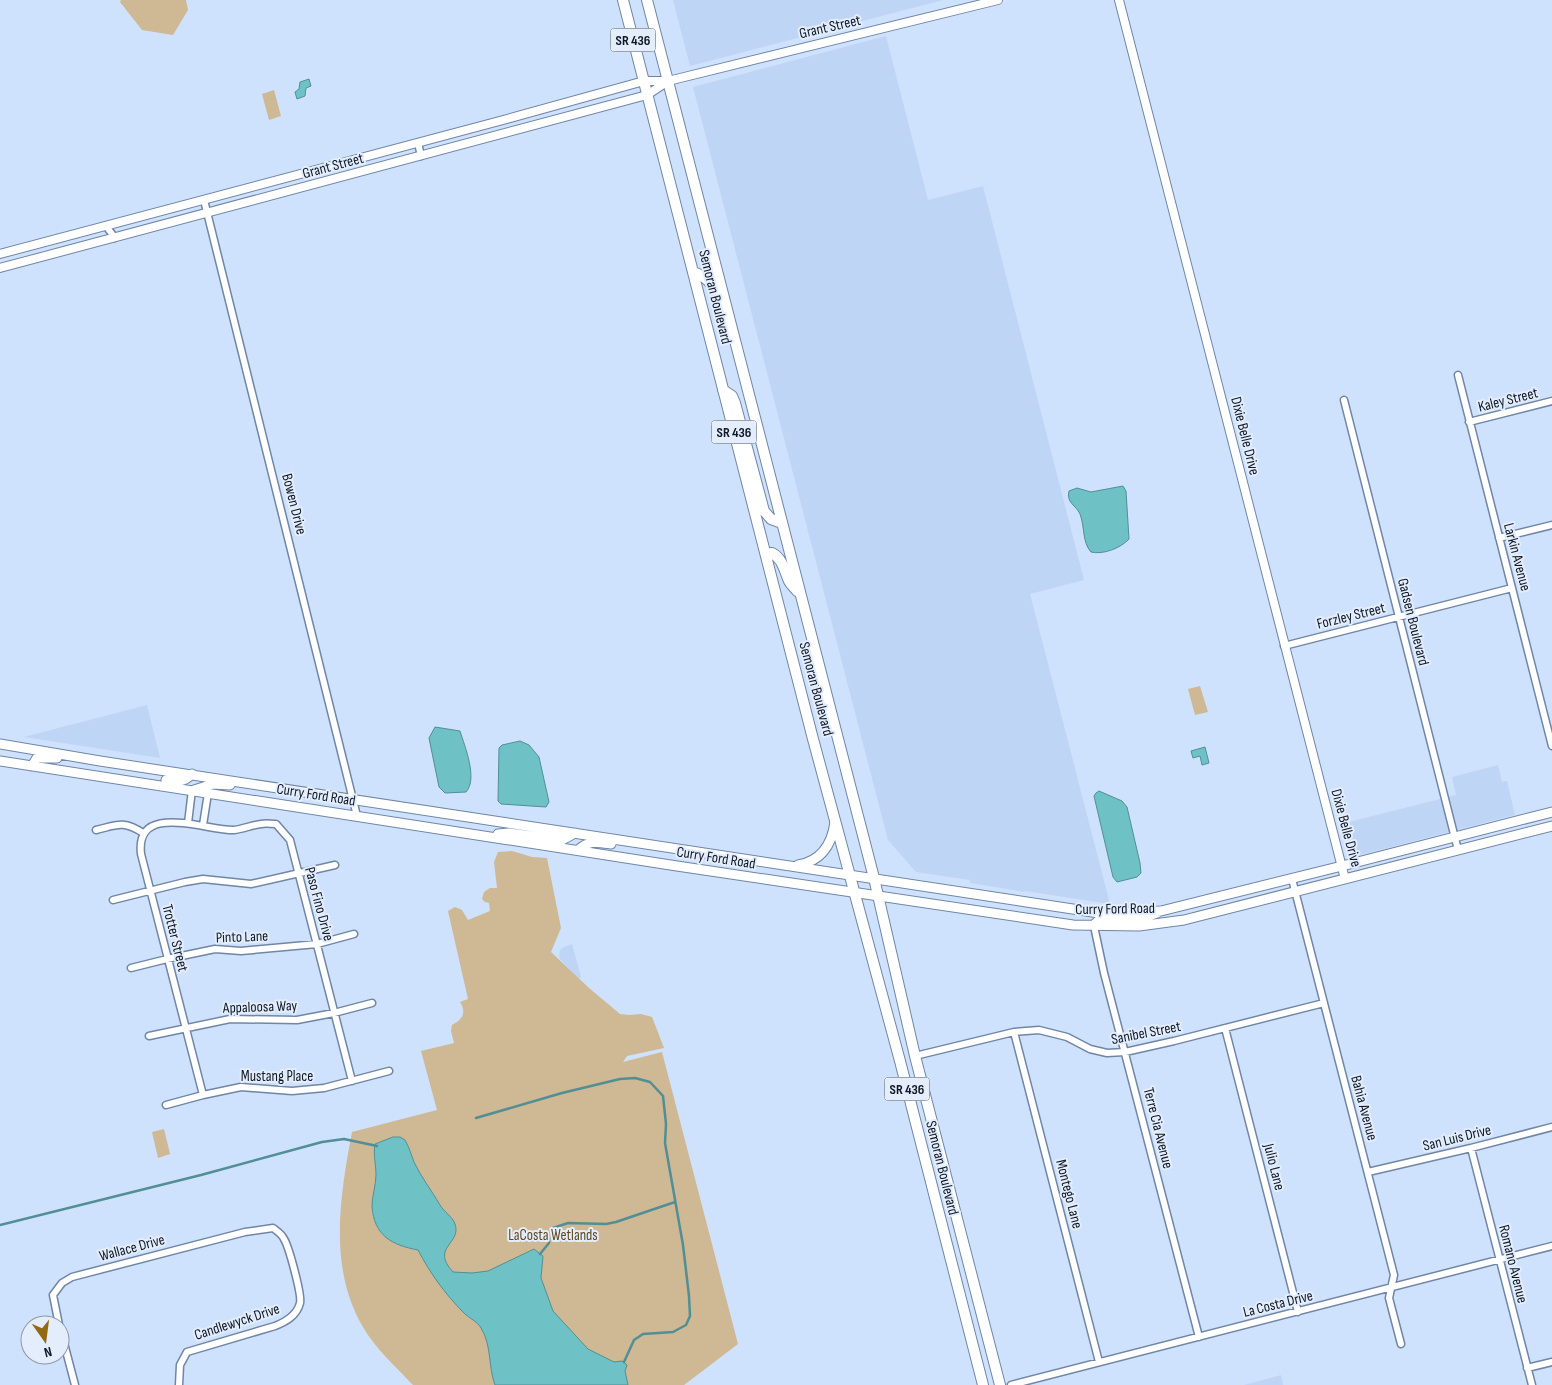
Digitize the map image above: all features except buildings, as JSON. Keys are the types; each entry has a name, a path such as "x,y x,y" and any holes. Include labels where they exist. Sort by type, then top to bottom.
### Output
{"main road":[{"name":"Semoran Boulevard","path":"623,0 835,822 900,1061 983,1385"},
{"name":"Semoran Boulevard","path":"647,0 874,878 915,1056 1000,1385"},
{"path":"693,272 701,275 712,284 726,306"},
{"path":"723,390 732,396 736,403 764,511 771,519 782,523"},
{"path":"766,554 772,553 777,555 786,569 790,581 801,596"},
{"name":"Curry Ford Road","path":"0,744 100,761 1099,913 1162,911 1552,812"},
{"path":"32,766 37,758 100,761"},
{"name":"Curry Ford Road","path":"0,761 878,896 1094,926 1139,926 1184,920 1552,826"},
{"path":"74,772 122,773 176,782 184,780 192,774"},
{"path":"192,790 213,784 248,788 283,788"},
{"path":"793,866 806,864 823,853 828,846 835,822"},
{"path":"482,835 509,833 562,840 575,833"},
{"path":"578,850 584,844 591,842 664,852 680,849"},
{"path":"1094,926 1099,920 1146,918 1162,911"}],"street":[{"name":"Grant Street","path":"0,254 644,81 668,81 998,0"},
{"name":"Dixie Belle Drive","path":"1119,0 1345,879"},
{"name":"Grant Street","path":"0,268 511,133 647,95 668,81"},
{"path":"507,119 511,133"},
{"path":"418,143 421,156"},
{"path":"316,170 319,183"},
{"path":"296,175 300,188"},
{"name":"Bowen Drive","path":"204,200 357,816"},
{"path":"115,238 117,223"},
{"path":"106,226 115,238"},
{"name":"Larkin Avenue","path":"1458,375 1552,746"},
{"name":"Gadsen Boulevard","path":"1344,400 1458,850"},
{"name":"Kaley Street","path":"1469,422 1552,401"},
{"path":"1499,538 1552,524"},
{"name":"Forzley Street","path":"1284,646 1512,588"},
{"path":"96,830 126,824 143,833 153,826 167,821 188,823 192,790"},
{"path":"203,825 208,793"},
{"name":"Paso Fino Drive","path":"188,823 234,830 261,824 276,824 290,840 352,1081"},
{"name":"Trotter Street","path":"143,833 140,844 141,854 203,1095"},
{"path":"1421,846 1425,859"},
{"path":"113,900 203,879 251,884 299,875 335,865"},
{"name":"Bahia Avenue","path":"1292,879 1394,1275 1389,1298 1401,1344"},
{"name":"Terre Cia Avenue","path":"1094,926 1199,1337"},
{"name":"Pinto Lane","path":"131,968 215,949 241,951 317,944 354,934"},
{"name":"Appaloosa Way","path":"149,1036 230,1019 297,1020 372,1003"},
{"name":"Sanibel Street","path":"915,1056 1014,1032 1039,1030 1067,1037 1090,1049 1107,1054 1125,1052 1324,1003"},
{"name":"Julio Lane","path":"1225,1028 1298,1312"},
{"name":"Montego Lane","path":"1014,1032 1099,1362"},
{"name":"Mustang Place","path":"166,1105 241,1087 292,1091 324,1088 389,1071"},
{"name":"San Luis Drive","path":"1368,1172 1552,1127"},
{"name":"Romano Avenue","path":"1471,1148 1532,1385"},
{"name":"Candlewyck Drive","path":"179,1385 180,1365 187,1352 286,1322 294,1314 300,1302 290,1251 283,1236 273,1228 245,1232"},
{"name":"Wallace Drive","path":"57,1315 53,1295 62,1283 72,1277 245,1232"},
{"name":"La Costa Drive","path":"1011,1385 1552,1246"},
{"path":"1527,1368 1552,1362"},
{"path":"70,1365 75,1385"}],"shaded area":[{"path":"673,0 943,0 690,66"},
{"path":"886,36 928,200 983,186 1084,580 1030,594 1110,904 970,883 970,880 916,872 888,840 693,87"},
{"path":"309,79 311,86 306,88 305,96 297,99 295,92 299,89 300,82"},
{"path":"1123,486 1126,491 1129,539 1112,550 1091,552 1086,544 1082,519 1070,501 1069,491 1077,488 1091,492"},
{"path":"147,705 160,758 24,737"},
{"path":"435,727 460,731 471,771 471,779 466,792 445,793 439,787 429,738"},
{"path":"520,741 529,745 539,757 549,802 546,807 501,804 498,801 499,748 502,745"},
{"path":"1205,747 1209,763 1202,765 1200,756 1193,758 1191,751"},
{"path":"1498,765 1502,782 1507,781 1515,815 1352,857 1349,855 1341,824 1456,795 1452,777"},
{"path":"1099,791 1122,801 1127,807 1140,863 1141,873 1137,877 1117,882 1113,877 1094,796"},
{"path":"572,944 581,977 579,979 559,956 562,948"},
{"path":"393,1137 400,1137 405,1140 420,1173 455,1224 456,1231 445,1251 447,1264 453,1272 472,1273 488,1271 534,1249 543,1256 541,1278 553,1311 588,1349 614,1362 622,1361 627,1365 625,1371 628,1385 495,1385 487,1342 480,1326 464,1313 444,1291 418,1250 393,1242 376,1225 372,1206 376,1179 375,1144"},
{"path":"1281,1375 1283,1385 1244,1385"}],"green space":[{"path":"121,0 186,0 188,10 173,35 142,30 120,2"},
{"path":"274,90 281,116 269,120 262,94"},
{"path":"1200,686 1208,712 1195,715 1188,689"},
{"name":"LaCosta Wetlands","path":"512,851 532,857 547,858 561,928 551,952 620,1014 641,1014 652,1017 664,1048 627,1056 623,1062 662,1052 738,1344 684,1385 413,1385 373,1342 352,1304 345,1281 340,1231 344,1181 352,1132 437,1110 421,1051 454,1043 451,1031 452,1025 462,1016 463,1010 460,1002 468,999 448,911 455,907 462,910 468,920 490,911 489,903 482,899 484,892 490,888 497,888 494,862 498,852"},
{"path":"164,1129 170,1154 158,1158 152,1132"}],"waterway":[{"path":"476,1118 562,1093 620,1079 635,1078 650,1082 663,1096 666,1124 665,1143 683,1245 690,1316 686,1325 673,1332 643,1334 634,1340 624,1362"},
{"path":"0,1225 201,1175 322,1142 344,1139 377,1146"},
{"path":"540,1254 549,1243 549,1235 553,1228 568,1223 606,1224 616,1222 675,1202"}]}
